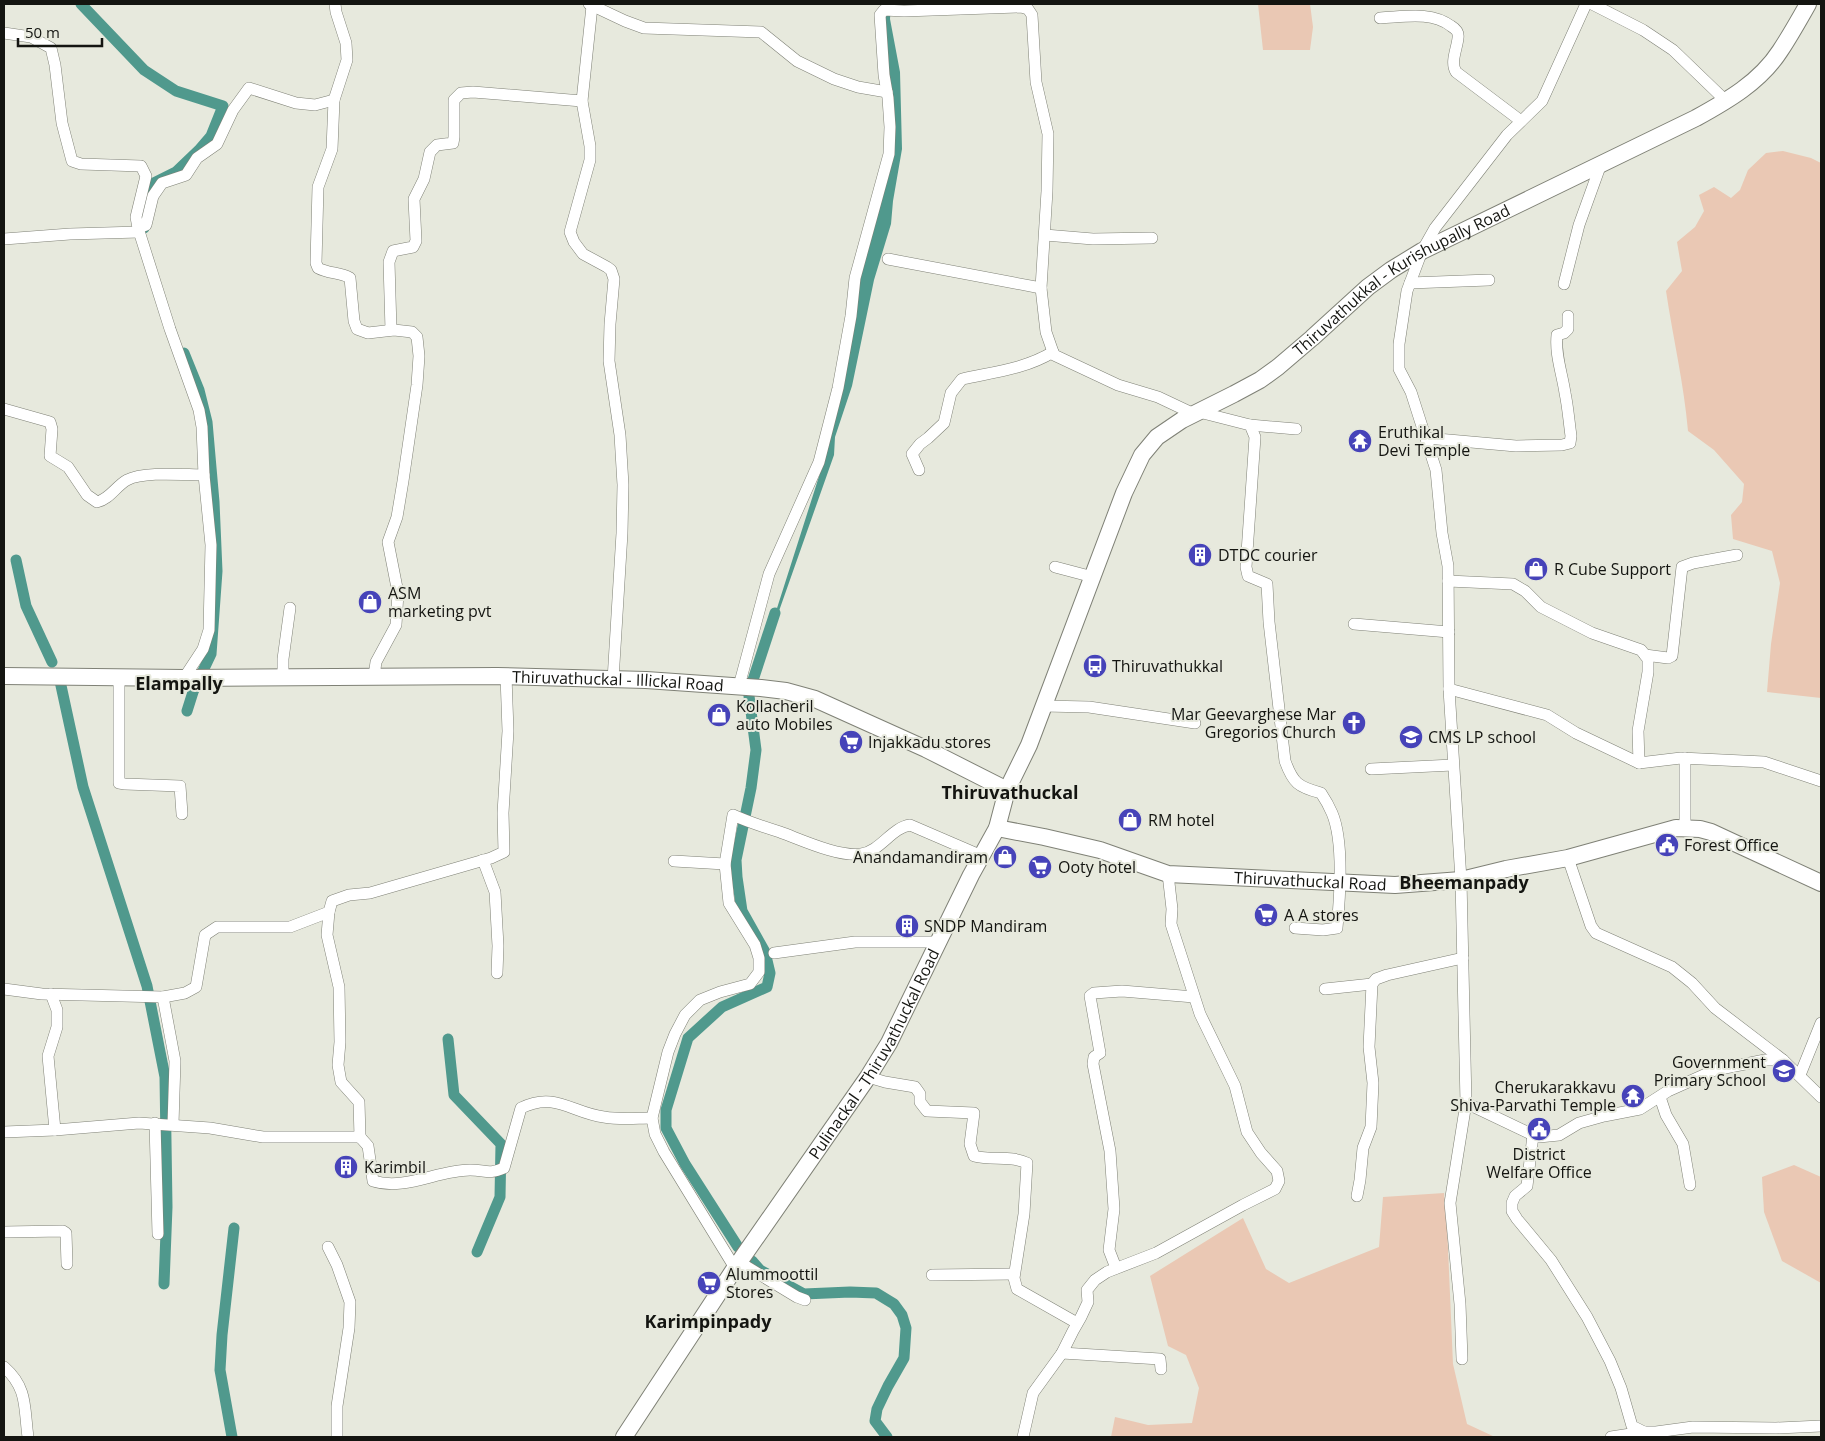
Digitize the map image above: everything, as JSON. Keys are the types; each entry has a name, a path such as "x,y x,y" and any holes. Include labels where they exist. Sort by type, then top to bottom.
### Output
{"main road":[{"name":"Thiruvathukkal - Kurishupally Road","path":"1044,706 1124,493 1142,455 1167,429 1260,380 1312,338 1368,287 1422,251 1696,118 1726,101 1747,87 1779,52 1808,4"},
{"name":"Thiruvathuckal - Illickal Road","path":"4,676 195,678 506,676 646,680 761,688 799,694 831,706 967,768 1007,790"},
{"name":"Pulinackal - Thiruvathuckal Road","path":"624,1437 742,1259 868,1078 889,1043 938,942 998,828 1007,790 1029,745 1044,706"},
{"name":"Thiruvathuckal Road","path":"998,828 1044,836 1100,850 1168,874 1395,885 1460,880 1568,858 1676,828 1685,828 1711,832 1821,882"}],"street":[{"path":"335,4 347,51 347,60 334,100 332,149 318,187 316,263 318,268 327,273 343,274 350,278 356,329 361,332 391,330 412,332 417,336 419,356 418,385 397,517 388,542 398,593 396,626 376,662 374,676"},
{"path":"613,680 622,533 620,435 609,361 614,279 611,270 583,254 570,235 570,229 590,160 590,146 582,101 590,5 644,28 762,32 797,61 834,80 858,88 887,92"},
{"path":"1462,1359 1460,1304 1450,1204 1466,1103 1460,880 1449,689 1448,566 1442,533 1436,470 1411,392 1399,369 1399,344 1407,292 1422,251 1435,228 1507,135 1542,101 1584,5 1643,30 1673,50 1726,101"},
{"path":"741,687 769,574 819,462 838,388 851,316 855,278 889,154 890,127 880,15 897,9 1021,7 1028,9 1032,15 1036,82 1048,134 1045,235 1041,288 1046,332 1054,354 1118,384 1158,396 1196,413 1250,425 1296,429"},
{"path":"1380,18 1424,16 1443,20 1450,24 1456,29 1459,37 1454,60 1456,72 1521,121"},
{"path":"4,33 31,37 51,48 62,123 72,161 81,164 141,166 144,169 146,176 136,217 141,228 170,330 199,410 202,427 204,475 211,545 209,630 195,678"},
{"path":"141,228 153,196 162,183 186,174 197,158 217,144 234,110 249,88 296,103 315,105 334,100"},
{"path":"391,330 389,262 392,251 413,247 416,241 414,200 424,179 430,152 437,145 452,143 454,137 454,100 461,93 473,92 582,101"},
{"path":"1564,284 1579,225 1601,164"},
{"path":"4,239 141,228"},
{"path":"1045,235 1093,239 1152,238"},
{"path":"888,259 1041,288"},
{"path":"1410,283 1489,280"},
{"path":"1426,438 1516,446 1562,445 1570,443 1571,436 1565,394 1557,361 1556,342 1557,335 1564,333 1568,329 1568,316"},
{"path":"919,470 912,454 920,444 944,423 951,393 962,380 1008,371 1037,362 1053,352"},
{"path":"4,409 50,422 52,430 50,456 68,467 87,494 97,502 105,500 127,480 142,475 204,475"},
{"path":"1250,425 1255,437 1246,567 1248,576 1267,584 1269,622 1285,761 1292,779 1304,788 1321,792 1332,813 1339,843 1337,928 1324,930 1295,928"},
{"path":"1644,655 1668,658 1672,656 1682,567 1693,563 1737,555"},
{"path":"1055,567 1094,577"},
{"path":"1448,581 1513,584 1525,591 1541,607 1592,633 1642,650 1648,659 1648,672 1638,731 1639,763"},
{"path":"283,677 283,659 290,608"},
{"path":"1354,624 1449,632"},
{"path":"506,676 508,731 503,813 504,852 483,860 370,893 349,895 332,901 329,912 327,935 339,987 340,1042 338,1065 341,1082 358,1102 360,1137 368,1146 373,1181 382,1184 422,1180 470,1170 493,1173 504,1168 521,1108 533,1102 545,1100 604,1118 652,1118"},
{"path":"119,678 119,782 125,784 180,786 182,814"},
{"path":"1449,689 1547,715 1576,733 1639,763 1666,758 1764,762 1821,782"},
{"path":"1044,706 1088,707 1196,724"},
{"path":"1685,758 1685,828"},
{"path":"1371,768 1453,765"},
{"path":"805,1300 797,1297 742,1259 664,1152 655,1134 652,1118 668,1052 685,1015 700,1000 720,992 750,984 759,972 759,958 755,945 729,903 725,864 732,816 824,848 862,854 873,850 901,829 910,825 982,856"},
{"path":"1568,858 1590,926 1596,933 1672,967 1692,983 1714,1008 1783,1060 1821,1098"},
{"path":"483,860 495,892 498,946 497,972"},
{"path":"674,861 725,864"},
{"path":"1023,1437 1033,1393 1062,1352 1088,1302 1087,1290 1095,1280 1116,1268 1156,1253 1275,1189 1279,1181 1277,1171 1247,1132 1235,1086 1200,1014 1171,924 1172,908 1168,874"},
{"path":"4,989 51,994 153,997 185,992 196,988 205,935 217,928 290,927 329,912"},
{"path":"774,953 855,942 938,942"},
{"path":"1357,1196 1363,1148 1371,1127 1373,1083 1369,1047 1372,984 1376,979 1387,975 1463,958"},
{"path":"1325,989 1372,984"},
{"path":"1116,1268 1110,1250 1114,1209 1110,1151 1093,1064 1094,1057 1100,1053 1090,996 1094,992 1122,992 1194,997"},
{"path":"51,994 57,1010 57,1027 48,1056 55,1130"},
{"path":"153,997 175,1061 173,1124"},
{"path":"1800,1075 1821,1023"},
{"path":"1466,1103 1532,1135 1540,1137 1559,1135 1579,1123 1640,1108 1660,1097 1668,1090 1715,1070 1765,1060 1783,1060"},
{"path":"868,1078 915,1087 920,1094 920,1102 927,1111 974,1113 970,1144 974,1156 984,1159 1018,1159 1027,1163 1024,1214 1014,1274 1017,1289 1077,1323"},
{"path":"1660,1097 1666,1115 1683,1144 1690,1185"},
{"path":"4,1132 55,1130 125,1123 156,1123 210,1128 263,1136 360,1137"},
{"path":"156,1123 158,1234"},
{"path":"1532,1135 1527,1186 1514,1196 1512,1211 1517,1220 1551,1260 1587,1317 1621,1388 1632,1426 1644,1432"},
{"path":"4,1232 63,1231 66,1233 67,1238 67,1264"},
{"path":"328,1248 337,1265 350,1302 349,1328 337,1406 337,1437"},
{"path":"932,1275 1014,1274"},
{"path":"1062,1352 1160,1359 1161,1370"},
{"path":"4,1367 19,1384 24,1399 28,1437"},
{"path":"1611,1437 1644,1432 1701,1432 1821,1426"}],"shaded area":[{"path":"1258,4 1310,4 1313,27 1310,50 1263,50"},
{"path":"1783,151 1811,158 1821,163 1821,698 1767,692 1771,644 1780,583 1772,551 1733,539 1731,515 1742,502 1744,484 1714,450 1688,431 1666,291 1682,271 1677,242 1695,227 1704,211 1699,195 1714,187 1731,198 1740,190 1748,170 1766,153"},
{"path":"1794,1165 1821,1177 1821,1283 1782,1261 1764,1212 1762,1177"},
{"path":"1444,1193 1453,1364 1467,1424 1495,1437 1111,1437 1115,1417 1148,1425 1192,1423 1199,1388 1186,1355 1168,1346 1150,1276 1243,1218 1266,1269 1289,1283 1379,1247 1383,1197"}],"water":[{"path":"882,4 891,4 890,19 900,72 902,149 891,224 874,280 852,386 835,437 834,455 749,696 822,467 855,291 890,162"}],"waterway":[{"path":"81,4 144,70 176,91 223,106 211,136 199,150 176,172 154,183 148,194 143,211 144,228"},
{"path":"184,353 199,390 207,422 214,502 217,571 211,654 193,692 187,711"},
{"path":"16,560 26,606 52,662"},
{"path":"738,1247 685,1164 666,1128 666,1110 688,1038 722,1007 767,987 770,973 765,952 742,911 736,860 751,788 756,750 749,696 775,613"},
{"path":"60,681 83,787 147,986 165,1077 167,1207 164,1284"},
{"path":"448,1039 454,1095 501,1144 500,1197 477,1252"},
{"path":"232,1437 220,1370 234,1228"},
{"path":"752,1261 760,1270 804,1294 876,1293 894,1304 902,1315 906,1328 904,1358 877,1409 875,1421 887,1437"}],"place":[{"name":"Eruthikal Devi Temple","path":"1360,441"},
{"name":"DTDC courier","path":"1200,555"},
{"name":"R Cube Support","path":"1536,569"},
{"name":"ASM marketing pvt","path":"370,602"},
{"name":"Thiruvathukkal","path":"1095,666"},
{"name":"Kollacheril auto Mobiles","path":"719,715"},
{"name":"Mar Geevarghese Mar Gregorios Church","path":"1354,723"},
{"name":"CMS LP school","path":"1411,737"},
{"name":"Injakkadu stores","path":"851,742"},
{"name":"RM hotel","path":"1130,820"},
{"name":"Forest Office","path":"1667,845"},
{"name":"Anandamandiram","path":"1005,857"},
{"name":"Ooty hotel","path":"1040,867"},
{"name":"A A stores","path":"1266,915"},
{"name":"SNDP Mandiram","path":"907,926"},
{"name":"Government Primary School","path":"1784,1071"},
{"name":"Cherukarakkavu Shiva-Parvathi Temple","path":"1633,1096"},
{"name":"District Welfare Office","path":"1539,1129"},
{"name":"Karimbil","path":"346,1167"},
{"name":"Alummoottil Stores","path":"709,1283"}],"district":[{"name":"Elampally","path":"179,684"},
{"name":"Thiruvathuckal","path":"1010,793"},
{"name":"Bheemanpady","path":"1464,883"},
{"name":"Karimpinpady","path":"708,1322"}]}
